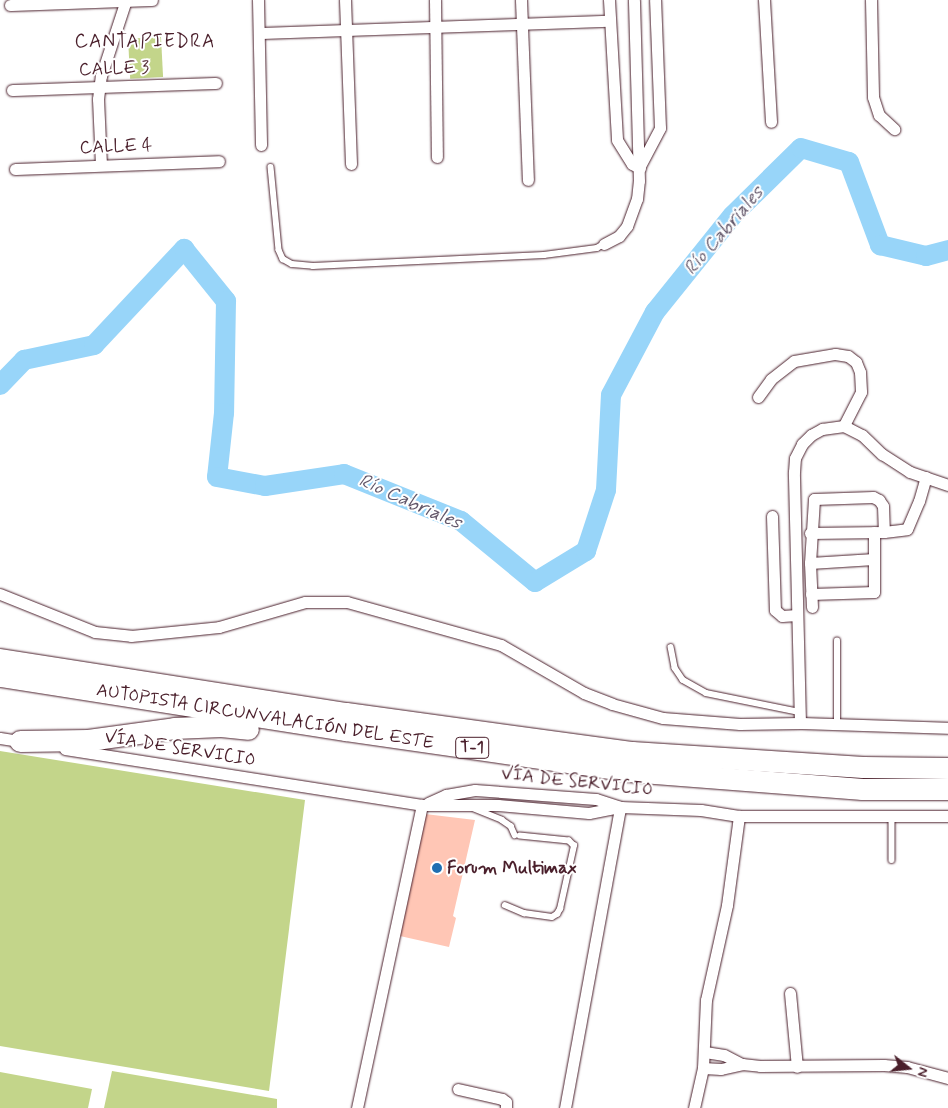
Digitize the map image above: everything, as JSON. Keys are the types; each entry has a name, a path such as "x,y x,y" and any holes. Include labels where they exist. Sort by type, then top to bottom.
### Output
{"highway":[{"name":"AUTOPISTA CIRCUNVALACIÓN DEL ESTE","path":"0,659 346,713 632,752 863,767 948,768"},
{"name":"AUTOPISTA CIRCUNVALACIÓN DEL ESTE","path":"0,676 353,731 629,771 862,790 948,789"},
{"path":"10,740 88,740 174,728 221,726 274,732 318,733 353,731"}],"street":[{"path":"101,166 98,99 102,76 126,0"},
{"path":"10,5 152,0"},
{"path":"258,0 261,145"},
{"path":"345,0 351,164"},
{"path":"435,0 437,156"},
{"path":"521,0 528,180"},
{"path":"609,0 617,140 632,164 640,168"},
{"path":"604,244 619,236 632,216 637,199 640,168 634,0"},
{"path":"640,168 660,128 655,0"},
{"path":"764,0 771,122"},
{"path":"871,0 873,97 879,115 894,129"},
{"path":"260,33 610,21"},
{"name":"CALLE 3","path":"12,90 216,83"},
{"name":"CALLE 4","path":"15,169 218,161"},
{"path":"758,397 771,379 794,361 835,354 848,356 856,362 860,372 862,392 844,426"},
{"path":"799,717 795,458 802,444 811,434 831,426 844,426 862,435 882,454 910,472 948,485"},
{"path":"810,533 903,530 909,526 926,477"},
{"path":"811,594 874,592 874,559 883,506 879,500 873,497 820,497 814,499 810,533 810,563 811,594 812,607"},
{"path":"772,516 775,610 782,616 797,614"},
{"path":"810,563 874,559"},
{"path":"0,594 95,632 131,636 219,627 305,602 347,602 501,645 584,693 612,704 663,718 740,724 799,717 837,724 948,728"},
{"name":"VÍA DE SERVICIO","path":"10,740 422,805 446,795 475,790 596,799 620,808 701,810 740,816 948,816"},
{"path":"498,805 505,791"},
{"path":"357,1108 422,805 498,805 589,814 620,808 565,1108"},
{"path":"694,1108 705,1052 706,1000 727,905 740,816"},
{"path":"790,993 797,1068"},
{"path":"705,1052 724,1056 742,1064"},
{"path":"703,1068 721,1068 742,1064 797,1068 884,1065 907,1067 948,1075"},
{"path":"458,1089 502,1099 506,1102 506,1108"}],"lane":[{"path":"271,167 280,250 283,259 292,264 313,266 535,255 597,248 604,244"},
{"path":"837,641 837,724"},
{"path":"670,646 675,668 682,680 706,693 799,717"},
{"path":"527,808 535,794"},
{"path":"469,806 502,820 511,826 517,836 569,841 574,846 560,909 556,914 552,917 524,913 505,905"},
{"path":"892,816 892,860"}],"green space":[{"path":"161,37 163,77 130,79 128,39"},
{"path":"0,751 305,800 269,1091 0,1046"},
{"path":"112,1071 277,1099 277,1108 104,1108"},
{"path":"0,1072 92,1089 88,1108 0,1108"}],"building":[{"name":"Forum Multimax","path":"425,814 475,820 453,916 456,918 449,947 391,934"}],"waterway":[{"name":"Río Cabriales","path":"0,385 24,360 94,345 184,249 226,301 224,413 217,477 265,486 344,474 461,521 535,582 586,551 606,490 611,395 655,312 733,215 801,148 849,162 880,245 926,256 948,250"}],"place":[{"name":"Forum Multimax","path":"437,868"}],"district":[{"name":"CANTAPIEDRA","path":"145,42"}]}
